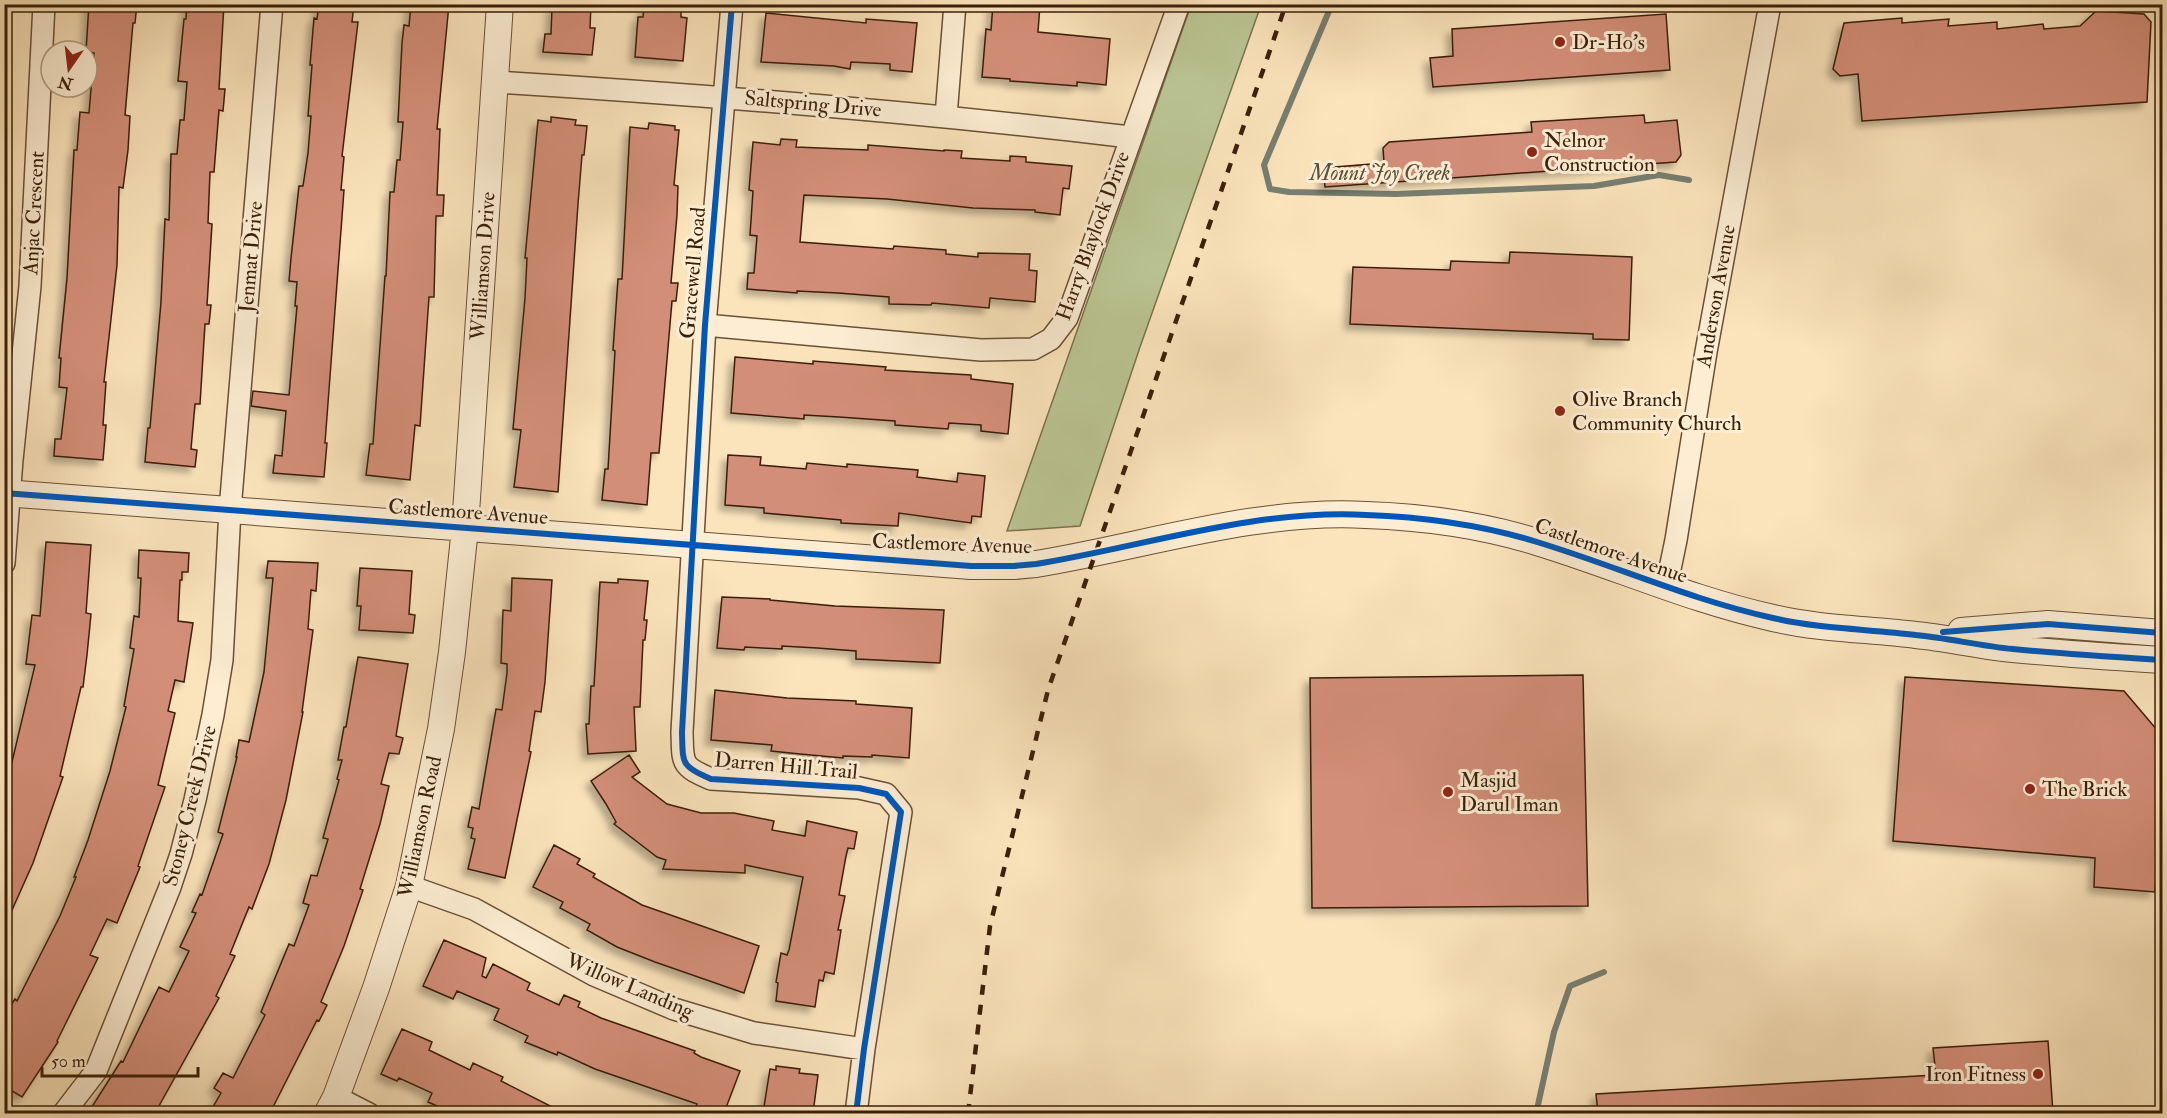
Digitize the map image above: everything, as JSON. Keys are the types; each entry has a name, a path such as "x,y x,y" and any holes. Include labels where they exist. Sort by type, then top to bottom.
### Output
{"street":[{"name":"Anjac Crescent","path":"4,563 7,493 30,285 44,4"},
{"name":"Jenmat Drive","path":"230,510 272,4"},
{"name":"Williamson Drive","path":"465,528 500,4"},
{"name":"Gracewell Road","path":"691,545 705,325 732,4"},
{"path":"946,116 955,4"},
{"name":"Harry Blaylock Drive","path":"705,325 981,350 1033,349 1051,339 1067,318 1179,4"},
{"name":"Anderson Avenue","path":"1666,588 1678,528 1708,340 1770,4"},
{"name":"Saltspring Drive","path":"495,82 725,97 946,116 1130,137"},
{"name":"Castlemore Avenue","path":"7,493 928,563 1025,566 1227,525 1317,515 1362,514 1407,517 1506,533 1561,549 1719,605 1799,624 1916,634 2010,649 2163,660"},
{"name":"Stoney Creek Drive","path":"63,1113 96,1071 181,854 213,715 222,660 230,510"},
{"name":"Williamson Road","path":"331,1105 376,988 409,886 441,729 465,528"},
{"name":"Darren Hill Trail","path":"691,545 691,588 682,732 683,761 692,771 711,779 859,788 886,794 901,812 856,1113"},
{"name":"Castlemore Avenue","path":"1916,634 2048,624 2163,633"},
{"name":"Willow Landing","path":"409,886 474,909 594,975 674,1009 754,1032 864,1049"},
{"path":"331,1105 369,1113"}],"green space":[{"path":"1191,5 1261,5 1140,347 1080,526 1007,531"}],"building":[{"path":"89,4 137,4 135,23 133,23 125,115 130,116 128,150 123,188 119,187 117,265 104,382 106,382 103,425 106,425 103,460 54,456 55,439 61,439 67,388 59,387 61,358 59,358 67,278 74,150 77,150 80,112 89,113 90,99 99,99 99,39 87,39"},
{"path":"187,4 224,4 219,89 225,89 223,111 219,110 214,172 210,172 208,223 212,224 207,305 211,305 209,324 205,324 200,404 195,404 191,449 197,450 195,467 145,462 161,302 165,219 169,220 171,154 177,154 180,120 184,120 187,82 178,81"},
{"path":"319,4 354,4 352,22 358,22 342,156 344,157 341,190 344,190 324,477 273,473 275,455 282,456 286,411 251,406 253,391 289,395 297,282 289,281 299,186 303,186 308,153 311,116 308,116 312,65 310,65 314,18 317,19"},
{"path":"411,4 449,4 437,129 440,129 437,195 444,195 443,216 436,216 434,297 429,297 420,426 415,425 410,480 366,475 370,444 373,444 390,192 394,192 397,160 400,160 403,122 398,122 402,43 404,25 409,26"},
{"path":"555,4 591,4 590,28 595,28 592,55 543,52 545,34 551,34 552,8 555,8"},
{"path":"993,4 1040,4 1038,32 1110,39 1106,85 1077,82 1077,86 982,77 986,29 991,30"},
{"path":"644,5 681,8 681,17 687,18 683,61 635,57 638,17 643,17"},
{"path":"2096,11 2144,14 2151,22 2147,102 1862,121 1858,74 1840,76 1833,69 1844,23 1902,18 1902,23 1949,19 1948,26 1997,22 1997,29 2043,24 2044,29 2080,26"},
{"path":"766,13 866,23 866,19 917,23 912,72 890,70 890,64 851,62 850,69 761,62"},
{"name":"Dr-Ho's","path":"1666,14 1670,70 1433,87 1430,58 1453,56 1452,29"},
{"name":"Nelnor Construction","path":"1644,115 1645,123 1677,120 1681,155 1676,162 1325,187 1323,168 1384,163 1383,148 1389,142 1532,132 1531,122"},
{"path":"551,117 576,120 575,125 587,126 578,204 558,492 514,487 521,430 513,429 525,298 527,258 525,258 538,120 551,122"},
{"path":"649,123 675,126 675,130 679,130 674,185 678,186 677,215 671,283 678,283 676,301 672,301 659,453 651,453 647,505 602,500 605,469 608,469 615,351 613,350 618,279 622,279 630,127 648,129"},
{"path":"781,139 797,140 796,147 868,150 868,145 962,151 961,158 1010,161 1010,156 1026,157 1026,162 1072,166 1069,189 1063,188 1060,215 1035,212 1035,210 973,208 887,199 804,195 800,242 893,249 894,246 946,250 946,254 978,257 978,253 1030,254 1029,270 1037,271 1035,302 990,298 989,308 932,303 931,305 889,304 889,297 747,289 748,273 754,273 757,236 750,235 753,191 749,190 753,142 780,145"},
{"path":"1510,252 1632,257 1629,340 1593,339 1593,334 1350,324 1353,267 1450,270 1451,261 1509,263"},
{"path":"735,357 813,364 813,361 886,367 885,370 971,375 971,379 1013,384 1008,434 981,431 981,425 949,423 948,429 895,425 895,421 804,415 804,419 731,413"},
{"path":"728,455 761,457 760,465 806,469 807,463 918,470 917,477 957,482 958,473 985,476 981,517 972,516 971,523 899,513 898,526 841,523 841,520 764,513 764,508 725,505"},
{"path":"46,542 91,545 86,613 91,614 87,655 83,687 81,687 60,776 63,777 33,863 4,928 4,778 10,761 12,762 35,665 26,664 32,615 40,616"},
{"path":"139,550 189,553 188,572 182,572 182,580 180,580 178,621 193,623 184,682 175,680 168,711 175,713 158,785 165,787 138,866 140,867 117,923 107,919 90,955 98,958 58,1042 22,1097 4,1086 4,1016 15,999 17,1001 60,916 76,877 74,877 110,771 126,707 124,706 134,649 130,648 134,616 139,617 141,578 138,578"},
{"path":"268,561 318,563 316,591 311,590 308,629 313,630 303,712 286,800 269,864 252,909 249,907 230,954 235,956 216,996 219,998 155,1113 88,1113 121,1061 123,1062 159,987 169,992 189,951 180,947 196,913 192,912 200,894 202,895 223,834 218,832 237,757 239,740 249,742 264,672 273,578 266,578"},
{"path":"360,568 412,571 409,614 415,615 413,633 359,630 361,606 357,606"},
{"path":"512,578 552,580 541,712 535,711 529,751 531,752 505,878 468,869 475,839 471,838 473,828 468,827 472,807 479,809 496,709 502,710 507,673 507,664 501,663 503,610 511,611"},
{"path":"618,579 648,581 640,707 634,707 636,751 588,754 586,724 589,724 591,686 594,686 600,582 618,583"},
{"path":"722,597 770,599 835,606 944,610 940,663 856,659 856,651 817,648 745,647 744,650 717,648"},
{"path":"358,657 408,664 396,736 403,738 399,754 389,753 381,784 389,786 360,889 363,890 344,946 321,1002 327,1005 319,1021 317,1020 270,1113 225,1113 213,1107 221,1093 214,1088 223,1073 233,1078 265,1015 261,1012 289,944 294,946 309,905 303,903 311,875 317,876 328,839 323,838 339,780 337,779 342,760 338,760"},
{"name":"Masjid Darul Iman","path":"1583,675 1588,906 1312,908 1310,678"},
{"name":"The Brick","path":"1905,677 2124,691 2163,737 2163,846 2158,846 2155,892 2094,887 2095,858 1893,841"},
{"path":"715,690 787,698 856,701 856,704 912,708 909,758 872,755 872,757 843,756 843,758 771,751 772,745 711,740"},
{"path":"629,755 640,772 632,777 667,804 701,813 734,813 774,821 772,830 805,836 807,821 857,832 854,849 848,848 839,895 845,896 838,930 841,930 834,974 825,972 823,981 819,980 815,1007 776,1001 778,983 776,982 781,953 787,955 789,950 803,877 745,865 745,873 663,869 666,860 657,857 614,824 616,822 591,781"},
{"path":"554,845 580,859 577,864 595,874 593,877 642,905 759,946 744,993 617,947 587,930 590,924 560,908 563,902 533,887"},
{"path":"444,940 486,958 482,976 486,978 493,964 530,983 527,990 559,1005 564,995 580,1002 578,1007 601,1018 695,1051 694,1053 701,1057 740,1071 724,1113 715,1113 696,1107 697,1104 525,1042 528,1036 494,1020 499,1009 457,991 453,999 423,986"},
{"path":"402,1029 432,1042 429,1050 470,1070 473,1063 503,1077 501,1081 564,1113 453,1113 428,1102 432,1093 399,1078 397,1081 381,1074"},
{"path":"2048,1041 2053,1113 1598,1113 1596,1094 1936,1075 1933,1048"},
{"path":"776,1066 800,1069 799,1073 818,1075 813,1113 763,1113 770,1069 776,1070"}],"waterway":[{"name":"Mount Joy Creek","path":"1332,4 1264,165 1270,189 1289,192 1396,194 1594,186 1659,175 1689,180"},
{"name":"Mount Joy Creek","path":"1536,1114 1554,1032 1570,986 1604,972"}],"railway":[{"path":"968,1114 990,926 1048,690 1286,4"}],"cycle path":[{"path":"732,4 705,325 682,732 683,757 688,767 711,779 859,788 886,794 901,812 856,1114"},
{"path":"4,493 971,566 1036,564 1200,530 1283,518 1324,515 1409,518 1453,523 1516,536 1713,602 1791,622 1928,636 2013,649 2162,660"},
{"path":"1943,632 2048,624 2162,633"}],"place":[{"name":"Dr-Ho's","path":"1560,42"},
{"name":"Nelnor Construction","path":"1532,152"},
{"name":"Olive Branch Community Church","path":"1560,411"},
{"name":"The Brick","path":"2030,789"},
{"name":"Masjid Darul Iman","path":"1448,792"},
{"name":"Iron Fitness","path":"2038,1074"}]}
